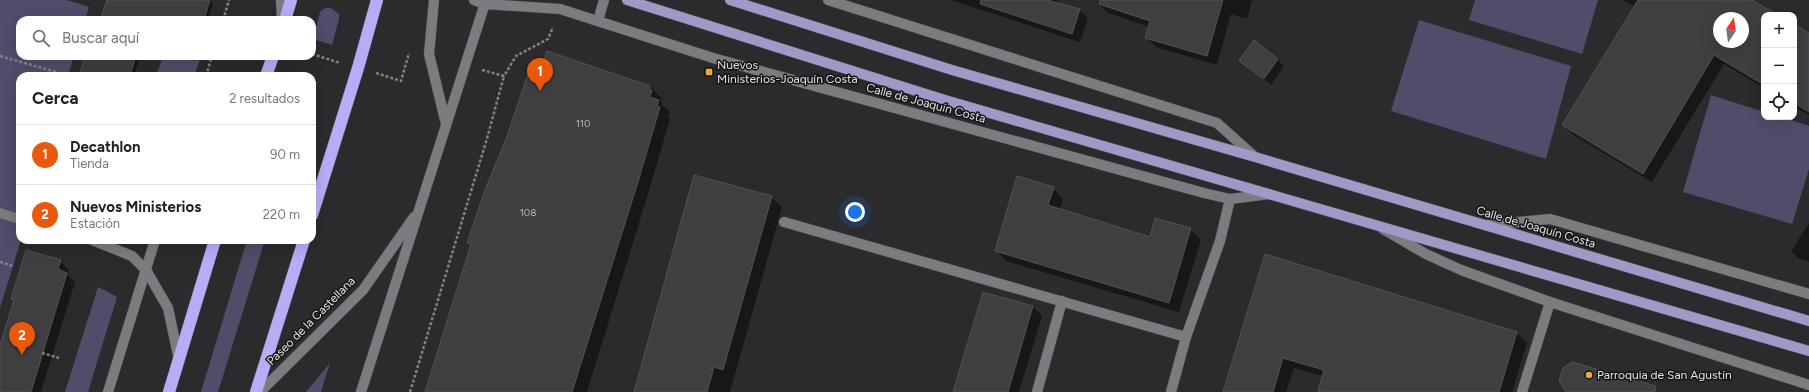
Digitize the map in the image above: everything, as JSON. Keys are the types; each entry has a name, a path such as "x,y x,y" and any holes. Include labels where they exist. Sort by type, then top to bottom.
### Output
{"highway":[{"path":"286,16 291,0"},
{"path":"316,201 358,68 377,0"},
{"path":"267,72 272,60"},
{"path":"169,392 215,244"},
{"name":"Paseo de la Castellana","path":"256,392 303,244"}],"main road":[{"name":"Calle de Joaquín Costa","path":"627,0 945,100 1269,194 1380,228 1809,351"},
{"name":"Calle de Joaquín Costa","path":"730,0 952,70 1255,157 1809,321"}],"street":[{"path":"281,0 282,16"},
{"path":"434,0 429,54 446,124"},
{"name":"Calle de Joaquín Costa","path":"474,0 560,9 729,62 1204,194 1230,199 1269,194"},
{"path":"598,21 604,0"},
{"name":"Calle de Joaquín Costa","path":"828,0 843,2 1217,123 1255,157"},
{"name":"Paseo de la Castellana","path":"361,392 485,2"},
{"path":"1171,392 1186,337 1220,241 1230,199"},
{"name":"Paseo de la Castellana","path":"260,392 364,290 420,207"},
{"path":"0,213 16,218"},
{"path":"1486,226 1550,219 1809,294"},
{"path":"784,222 1186,337"},
{"path":"1380,228 1426,254 1460,270 1550,302 1809,385"},
{"path":"102,244 132,256 146,270 168,308 179,360"},
{"path":"108,392 154,244"},
{"path":"1037,392 1062,301"},
{"path":"1522,392 1550,302"}],"path":[{"path":"224,16 229,0"},
{"path":"410,392 490,130 504,76 516,56 548,39 560,9"},
{"path":"316,55 401,81 410,49 429,54"},
{"path":"0,56 56,72"},
{"path":"207,72 211,60"},
{"path":"465,65 504,76"},
{"path":"0,262 13,266"},
{"path":"42,353 59,358"}],"shaded area":[{"path":"0,0 67,0 89,7 86,16 16,16 16,60 73,60 69,72 16,72 16,244 20,244 0,308"},
{"path":"1475,0 1598,0 1582,54 1469,20"},
{"path":"325,8 331,8 339,14 332,45 316,40 316,27 320,12"},
{"path":"1419,20 1571,66 1546,159 1391,111"},
{"path":"162,60 200,60 195,72 157,72"},
{"path":"1711,95 1761,111 1761,120 1791,120 1809,126 1809,169 1792,224 1683,192"},
{"path":"246,244 264,244 218,392 201,392"},
{"path":"98,287 117,297 88,392 65,392"},
{"path":"330,363 321,392 306,392"}],"building":[{"path":"107,0 210,0 205,16 101,16"},
{"path":"981,0 1047,0 1080,9 1072,34 980,4"},
{"path":"1100,0 1223,0 1207,56 1145,38 1150,21 1099,4"},
{"path":"1638,0 1752,0 1773,12 1761,12 1761,83 1714,55 1643,174 1562,125"},
{"path":"1797,26 1809,33 1809,112 1797,105"},
{"path":"1254,40 1278,59 1264,79 1239,61"},
{"path":"547,51 650,86 649,89 652,90 650,97 659,100 657,106 660,107 572,392 425,392 471,244 467,243 485,190 506,139 532,62 539,65 541,59 544,60"},
{"path":"84,60 135,60 131,72 80,72"},
{"path":"694,175 772,196 723,370 714,367 707,392 634,392"},
{"path":"1017,176 1054,187 1048,205 1150,237 1155,218 1191,228 1169,303 995,251"},
{"path":"26,250 61,260 58,269 67,273 31,392 0,392 0,345 14,300 11,299"},
{"path":"1265,254 1517,332 1499,392 1318,392 1324,370 1283,358 1273,392 1223,392"},
{"path":"983,292 1033,306 1008,392 953,392"},
{"name":"Parroquia de San Agustín","path":"1572,362 1656,386 1655,392 1566,392 1559,381 1563,368"}],"place":[{"name":"Nuevos Ministerios-Joaquín Costa","path":"709,72"},
{"name":"Decathlon","path":"540,91"},
{"name":"Nuevos Ministerios","path":"22,355"},
{"name":"Parroquia de San Agustín","path":"1589,375"}]}
